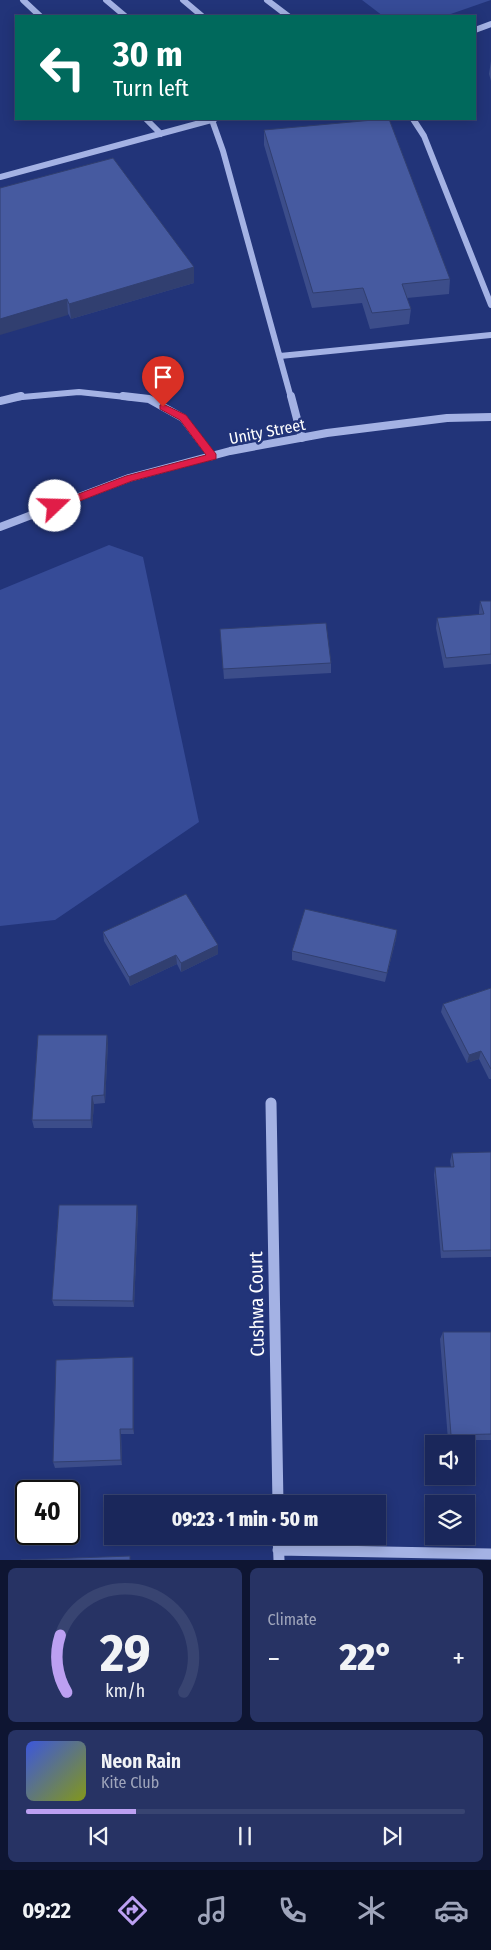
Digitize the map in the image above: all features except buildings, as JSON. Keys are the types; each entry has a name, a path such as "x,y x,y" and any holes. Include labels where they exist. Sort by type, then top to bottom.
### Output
{"street":[{"path":"23,0 39,15"},
{"path":"106,0 124,15"},
{"path":"183,0 201,15"},
{"path":"267,0 287,15"},
{"path":"476,30 491,24"},
{"path":"147,120 161,134"},
{"path":"0,178 210,120"},
{"path":"214,120 302,438"},
{"path":"414,120 424,136 491,305"},
{"path":"280,356 491,336"},
{"path":"0,401 13,397 78,392 149,400 183,418 212,456"},
{"name":"Unity Street","path":"0,527 129,478 212,456 302,438 448,418 491,417"},
{"name":"Cushwa Court","path":"271,1103 278,1495"},
{"path":"279,1555 491,1554"}],"shaded area":[{"path":"362,0 491,0 448,15 382,15"},
{"path":"109,545 143,557 199,822 55,920 0,926 0,590"}],"route":[{"path":"55,506 129,478 212,456 183,418 163,407"}]}
